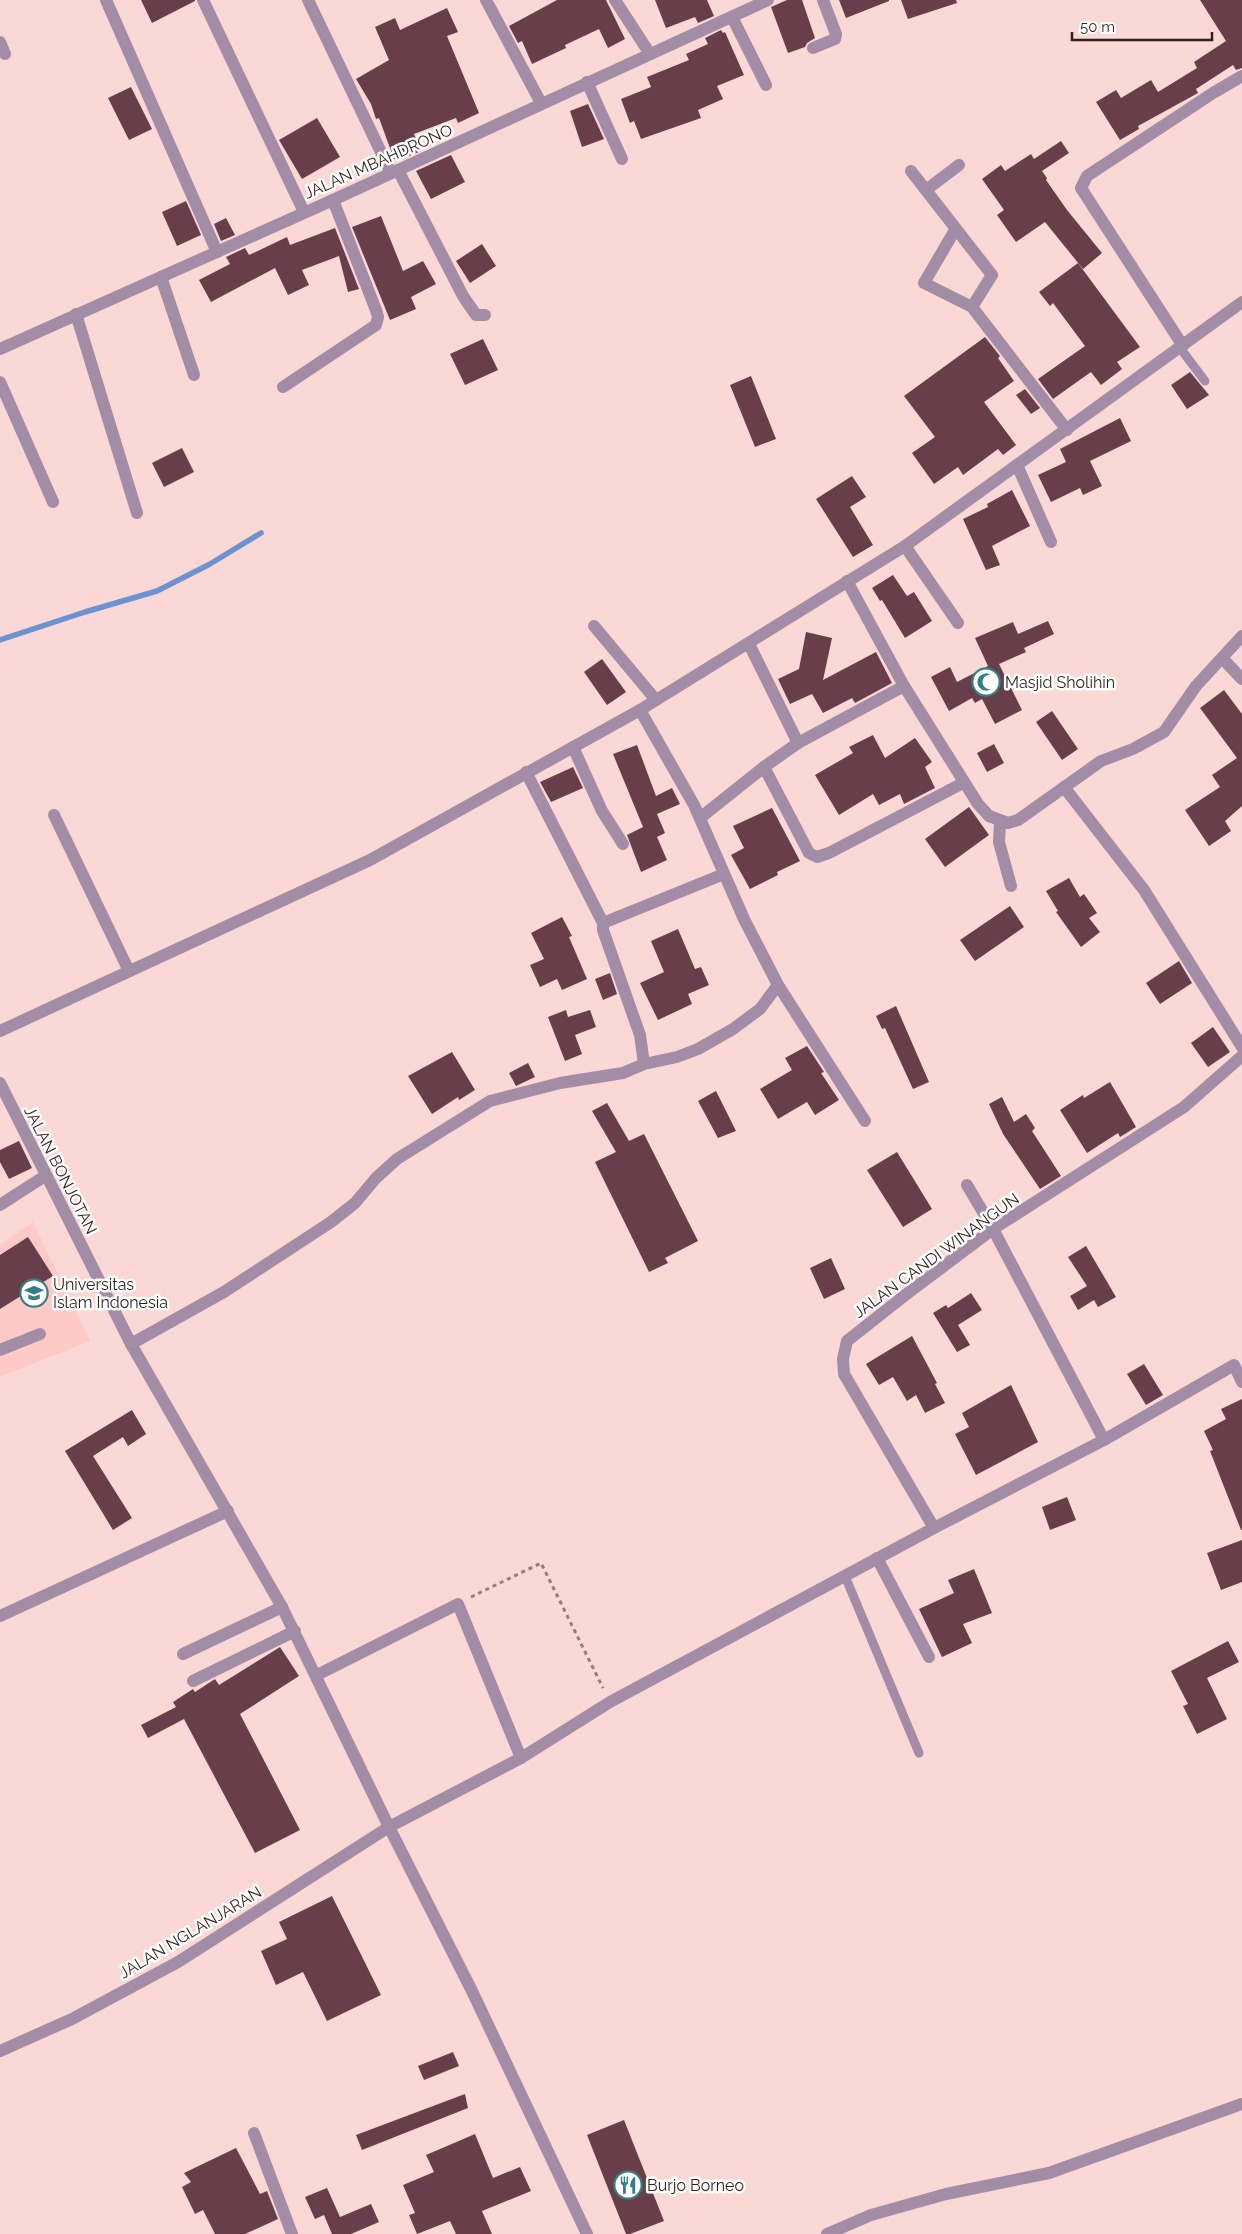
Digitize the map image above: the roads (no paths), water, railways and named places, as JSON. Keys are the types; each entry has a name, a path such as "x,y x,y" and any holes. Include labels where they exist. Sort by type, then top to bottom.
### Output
{"street":[{"path":"106,0 217,252"},
{"path":"203,0 304,212"},
{"path":"308,0 394,172 463,296 476,315 485,315"},
{"path":"487,0 542,103"},
{"path":"616,0 650,54"},
{"name":"JALAN MBAHDRONO","path":"0,349 333,200 768,0"},
{"path":"813,48 835,39 836,34 823,0"},
{"path":"732,17 766,85"},
{"path":"0,42 5,54"},
{"path":"1181,347 1081,188 1087,176 1242,76"},
{"path":"587,82 622,159"},
{"path":"926,190 958,165"},
{"path":"911,171 955,230 992,274 972,307"},
{"path":"283,387 367,332 376,325 378,318 333,200"},
{"path":"955,230 924,283 972,307 1067,430"},
{"path":"161,277 194,375"},
{"path":"0,1030 370,860 640,710 905,546 1242,302"},
{"path":"76,314 137,513"},
{"path":"0,382 52,502"},
{"path":"1016,465 1051,542"},
{"path":"905,546 958,623"},
{"path":"847,581 904,686 963,783 989,816 1008,823 1018,820 1101,761 1133,749 1164,732 1196,686 1242,636"},
{"path":"594,626 656,700"},
{"path":"749,644 798,743"},
{"path":"1222,658 1242,679"},
{"path":"700,818 764,767 798,743 904,686"},
{"path":"640,710 700,818 744,919 778,985 865,1121"},
{"path":"573,746 602,811 623,844"},
{"path":"764,767 809,853 816,857 829,853 963,783"},
{"path":"526,772 603,923 603,930 640,1035 644,1064"},
{"path":"1064,787 1144,890 1242,1047"},
{"path":"54,815 129,971"},
{"path":"1000,821 999,842 1011,886"},
{"path":"603,923 724,874"},
{"path":"132,1344 224,1292 331,1222 355,1203 376,1178 397,1159 490,1101 560,1083 623,1073 644,1064 684,1054 718,1039 760,1009 778,985"},
{"name":"JALAN CANDI WINANGUN","path":"934,1528 844,1374 843,1359 847,1341 993,1228 1184,1106 1242,1056"},
{"name":"JALAN BONJOTAN","path":"0,1083 132,1344 282,1607 317,1675 389,1827 472,1991 587,2234"},
{"path":"0,1205 46,1176"},
{"path":"967,1185 993,1228 1104,1440"},
{"path":"0,1350 40,1334"},
{"path":"1238,1362 1242,1382"},
{"name":"JALAN NGLANJARAN","path":"0,2051 72,2019 178,1962 389,1827 521,1758 610,1702 877,1558 1104,1440 1238,1362"},
{"path":"0,1616 228,1512"},
{"path":"877,1558 929,1656"},
{"path":"317,1675 458,1604 521,1758"},
{"path":"183,1654 282,1607"},
{"path":"193,1681 294,1631"},
{"path":"827,2234 871,2216 946,2194 1049,2173 1242,2104"},
{"path":"254,2133 292,2234"}],"lane":[{"path":"1181,347 1205,381"},
{"path":"845,1576 919,1753"}],"waterway":[{"path":"0,640 157,591 210,564 261,533"}],"place":[{"name":"Masjid Sholihin","path":"986,682"},
{"name":"Universitas Islam Indonesia","path":"34,1293"},
{"name":"Burjo Borneo","path":"628,2185"}]}
